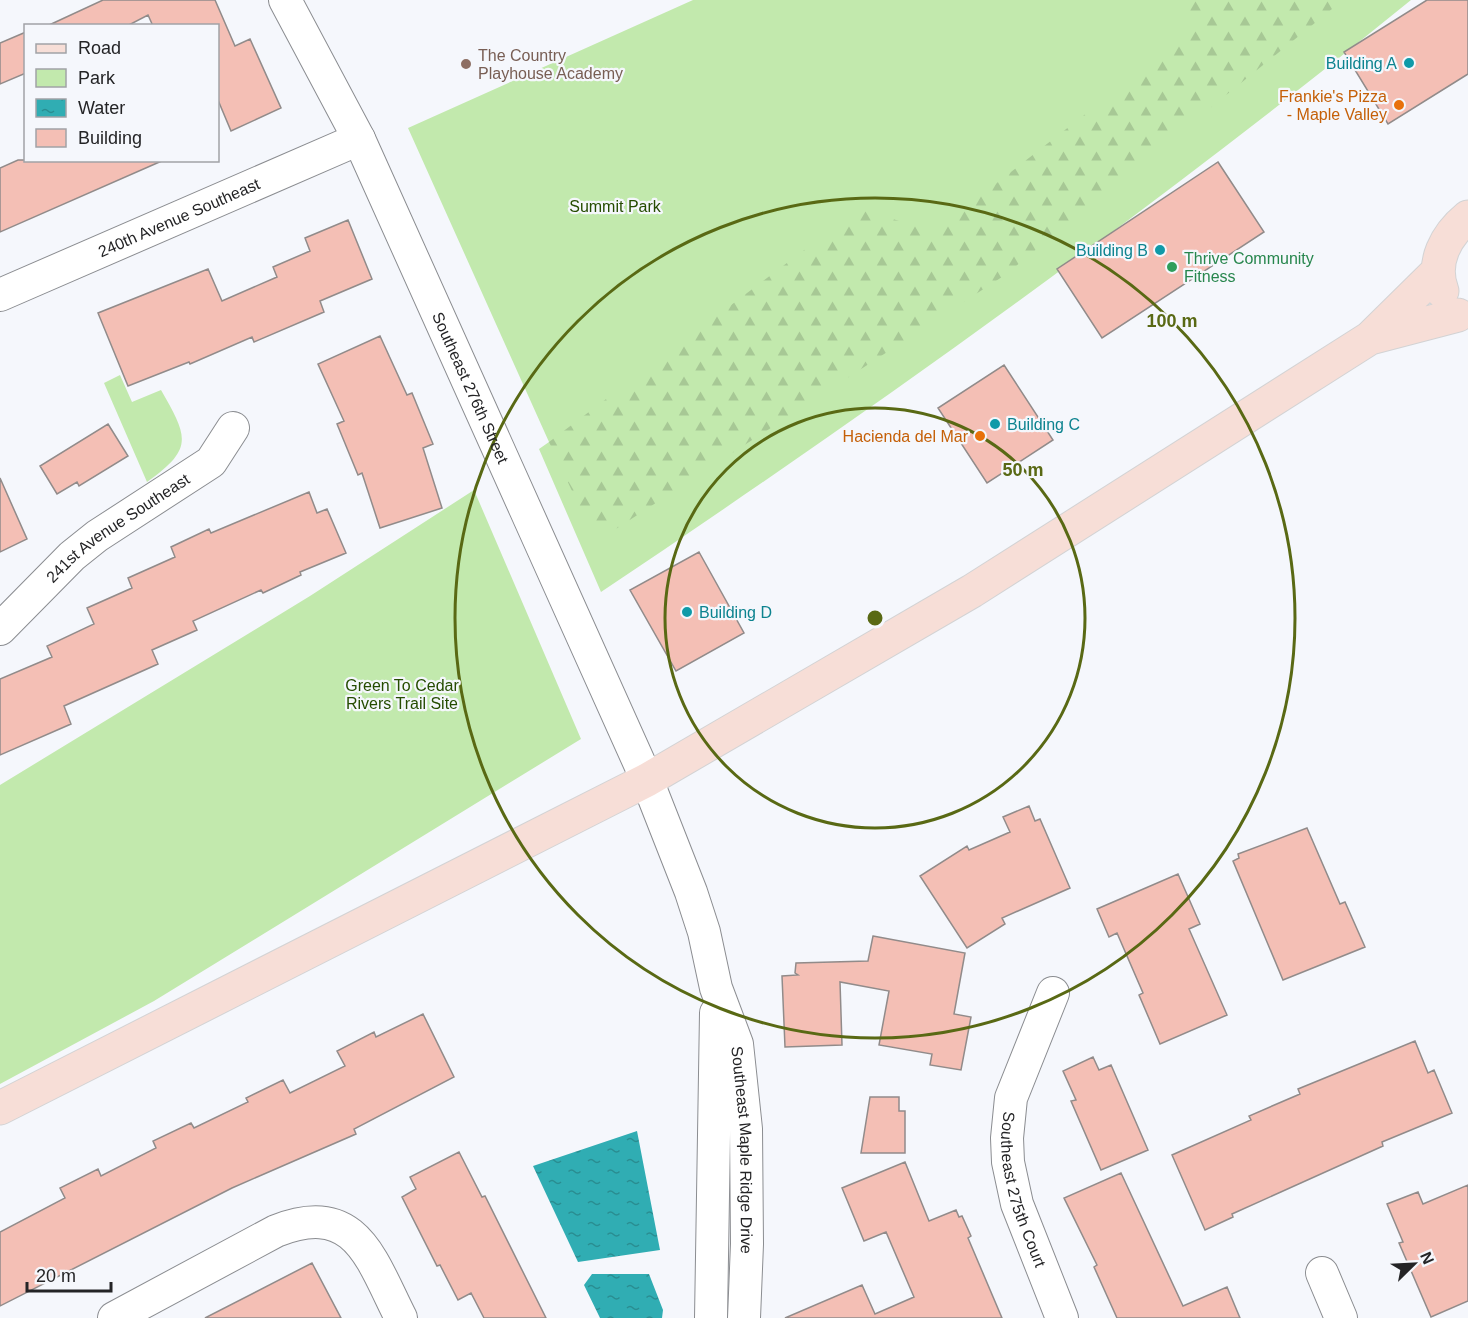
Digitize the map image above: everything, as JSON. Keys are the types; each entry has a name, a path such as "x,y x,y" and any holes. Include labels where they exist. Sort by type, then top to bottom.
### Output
{"main road":[{"path":"1370,338 1463,318 1444,294 1438,271 1446,240 1455,227 1468,217"},
{"path":"0,1108 647,780 972,591 1370,338 1438,271"}],"street":[{"name":"Southeast 276th Street","path":"285,0 359,139 647,780"},
{"name":"240th Avenue Southeast","path":"0,295 359,139"},
{"name":"241st Avenue Southeast","path":"0,629 72,556 98,536 211,462 233,428"},
{"name":"Southeast Maple Ridge Drive","path":"647,780 691,892 704,932 716,988 737,1044 746,1129 747,1244 744,1318"},
{"name":"Southeast Maple Ridge Drive","path":"711,1318 716,988"},
{"name":"Southeast 275th Court","path":"1053,993 1011,1098 1007,1138 1008,1162 1017,1204 1062,1318"},
{"path":"114,1318 276,1231 295,1223 316,1221 338,1226 350,1232 368,1252 400,1318"},
{"path":"1322,1273 1341,1318"}],"green space":[{"name":"Summit Park","path":"693,0 1411,0 1214,155 1013,305 808,451 601,592 539,449 549,442 408,128"},
{"path":"1184,0 1343,0 1005,275 596,542 549,442 860,208 908,224 944,224 1187,35"},
{"path":"120,375 132,402 161,390 181,431 182,441 173,460 147,482 104,383"},
{"name":"Green To Cedar Rivers Trail Site","path":"474,490 581,739 154,1001 0,1084 0,785 310,596"}],"water":[{"path":"637,1131 660,1250 578,1262 533,1166"},
{"path":"592,1274 649,1274 663,1310 662,1318 600,1318 584,1285"}],"building":[{"path":"103,0 215,0 235,46 250,39 281,108 231,131 219,102 219,24 152,24 148,15 131,24 51,24"},
{"name":"Building A","path":"1427,0 1468,0 1468,74 1388,124 1344,52"},
{"path":"24,33 24,74 0,84 0,43"},
{"path":"18,160 24,160 24,162 159,162 0,232 0,168"},
{"name":"Building B","path":"1218,162 1264,232 1102,338 1057,269"},
{"path":"348,220 372,279 320,301 324,312 254,342 252,337 190,364 189,362 128,386 98,313 208,269 222,301 277,277 273,267 310,251 305,238"},
{"path":"380,336 407,395 412,393 433,444 423,448 442,508 380,528 362,473 358,475 337,424 344,421 318,364"},
{"name":"Building C","path":"1004,365 1053,440 987,483 938,408"},
{"path":"108,424 128,456 79,486 77,482 57,494 40,466"},
{"path":"0,478 27,539 0,552"},
{"path":"309,492 317,513 327,509 346,553 300,572 301,575 263,593 261,590 193,621 197,630 152,650 158,664 64,706 71,724 0,755 0,679 52,657 47,646 94,624 87,608 132,588 128,578 175,557 171,547 209,529 211,533"},
{"name":"Building D","path":"699,552 744,633 676,671 630,590"},
{"path":"1029,806 1035,821 1040,819 1070,888 1002,918 1005,924 967,948 920,876 967,846 969,850 1010,832 1003,817"},
{"path":"1307,828 1340,904 1345,902 1365,947 1283,980 1233,861 1239,858 1238,854"},
{"path":"1178,874 1200,924 1189,929 1227,1015 1160,1044 1139,995 1143,993 1117,933 1109,937 1097,909"},
{"path":"873,936 965,953 954,1014 971,1017 961,1070 930,1065 932,1054 879,1045 889,991 840,982 842,1045 785,1047 782,976 798,975 795,973 796,963 868,961"},
{"path":"423,1014 454,1077 354,1129 356,1134 232,1188 0,1306 0,1232 65,1198 60,1188 98,1169 101,1176 156,1148 153,1141 191,1123 194,1128 248,1102 246,1098 283,1080 290,1093 345,1066 337,1051 374,1032 376,1037"},
{"path":"1415,1041 1428,1073 1434,1070 1452,1113 1382,1142 1383,1146 1232,1214 1233,1217 1205,1230 1172,1155 1251,1120 1249,1116 1300,1094 1298,1089"},
{"path":"1093,1057 1099,1070 1111,1065 1148,1150 1101,1170 1071,1101 1076,1100 1063,1071"},
{"path":"870,1097 899,1097 899,1111 905,1111 905,1153 861,1153"},
{"path":"459,1152 482,1197 485,1196 546,1318 484,1318 471,1293 458,1300 440,1265 437,1266 402,1197 416,1189 410,1177"},
{"path":"905,1162 929,1221 956,1210 959,1217 962,1216 971,1236 968,1238 1002,1318 785,1318 862,1285 875,1314 914,1297 886,1232 864,1241 842,1188"},
{"path":"1121,1173 1183,1306 1227,1287 1240,1318 1117,1318 1094,1267 1097,1265 1064,1198"},
{"path":"1468,1185 1468,1301 1431,1317 1399,1243 1403,1242 1387,1204 1418,1192 1423,1204"},
{"path":"312,1263 341,1318 205,1318"}],"place":[{"name":"Building A","path":"1409,63"},
{"name":"The Country Playhouse Academy","path":"466,64"},
{"name":"Frankie's Pizza - Maple Valley","path":"1399,105"},
{"name":"Building B","path":"1160,250"},
{"name":"Thrive Community Fitness","path":"1172,267"},
{"name":"Building C","path":"995,424"},
{"name":"Hacienda del Mar","path":"980,436"},
{"name":"Building D","path":"687,612"}]}
